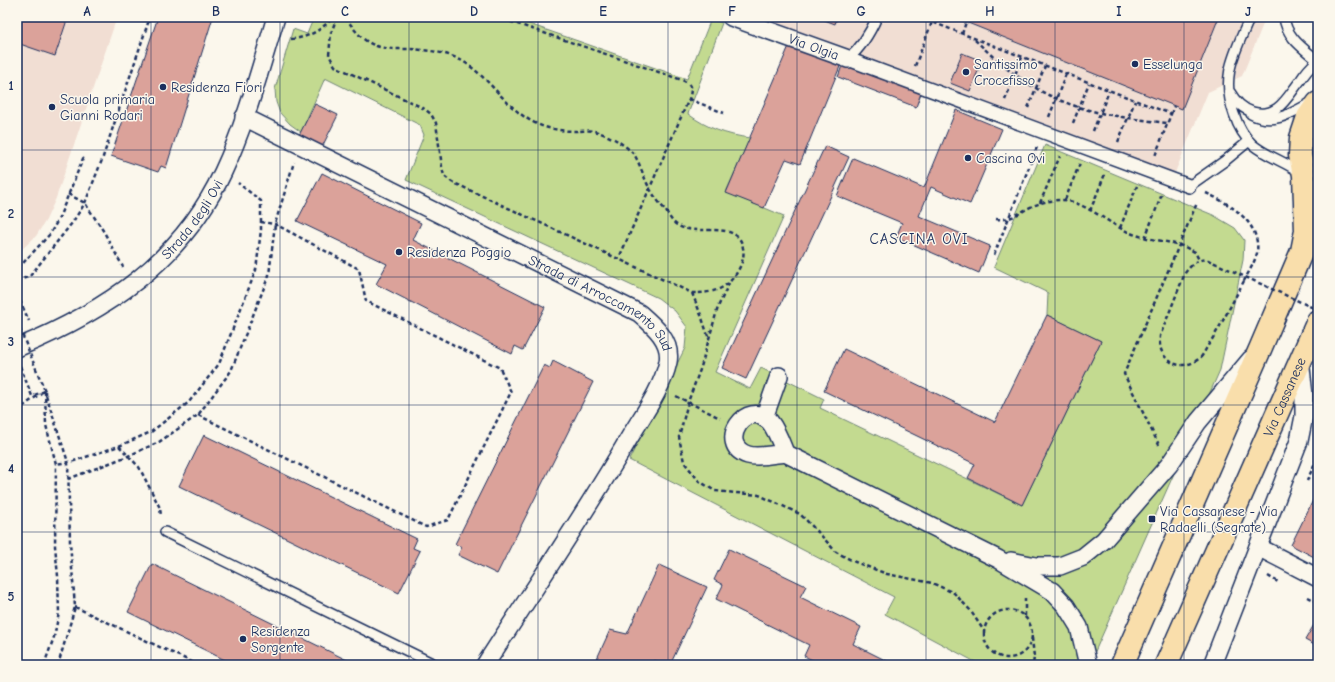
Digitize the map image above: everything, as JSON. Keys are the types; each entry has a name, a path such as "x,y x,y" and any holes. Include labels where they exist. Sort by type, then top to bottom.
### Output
{"main road":[{"path":"1122,665 1302,251 1306,230 1304,175 1300,154 1301,138 1308,117 1318,103"},
{"path":"1304,175 1318,200"},
{"path":"1300,359 1318,321"},
{"name":"Via Cassanese","path":"1166,665 1300,359"}],"street":[{"name":"Strada degli Ovi","path":"18,356 38,340 70,324 104,304 133,284 164,257 185,233 205,204 223,173 238,136 276,17"},
{"name":"Via Olgia","path":"732,17 848,59"},
{"path":"848,59 1189,186"},
{"name":"Strada di Arroccamento Sud","path":"244,118 639,313 655,327 667,344 668,362 659,388 608,474 485,665"},
{"path":"998,559 1036,566 1060,566 1083,557 1104,540 1169,465 1198,422 1261,347"},
{"name":"Via Cassanese","path":"1212,665 1299,441 1304,416 1304,394 1300,359"},
{"path":"764,418 779,376"},
{"path":"785,453 773,428 764,418 754,416 747,417 737,426 734,434 735,442 738,448 745,454 755,456 785,453 998,559 1052,591 1066,606 1079,627 1088,665"},
{"path":"1258,547 1318,578"}],"lane":[{"name":"Via Olgia","path":"848,59 855,53 869,34 877,17"},
{"path":"1250,17 1230,65 1228,75 1228,90 1232,109 1239,126 1249,141 1304,175"},
{"path":"1242,106 1257,112 1276,110 1288,99 1300,79 1318,60 1293,39 1284,25 1284,17"},
{"path":"1228,75 1231,92 1236,101 1253,115 1260,118 1271,120 1283,117 1318,99"},
{"path":"1189,186 1226,160 1249,141"},
{"path":"165,532 436,665"}],"path":[{"path":"17,281 30,276 72,223 85,203 102,160 150,17"},
{"path":"269,40 305,37 316,32 327,24 333,17"},
{"path":"337,17 331,33 328,54 335,66 423,108 431,114 436,123 444,176 452,182 692,293 709,293 730,283"},
{"path":"345,17 359,34 372,44 386,49 424,50 437,52 464,62 490,83 520,114 538,124 560,131 594,131 615,140 634,155 650,189 672,221 677,225 688,228 731,232 740,240 744,252 740,268 730,283 718,307 708,337 701,367 688,402 679,437 684,462 700,481 715,491 759,495 800,514 836,552 855,562 887,574 932,583 954,593 970,610 984,631"},
{"path":"497,17 687,83 691,87 692,92 619,258"},
{"path":"909,81 932,22 1171,114"},
{"path":"962,34 966,22"},
{"path":"973,38 1015,75 1036,89 1056,99 1100,114 1167,123"},
{"path":"999,115 1022,57"},
{"path":"1022,124 1045,66"},
{"path":"994,255 1066,74"},
{"path":"689,99 724,113"},
{"path":"1120,228 1174,106"},
{"path":"68,479 128,456 159,442 198,416 232,371 269,276 275,224 299,144"},
{"path":"17,266 23,263 50,234 59,218 84,156"},
{"path":"56,464 74,461 119,446 151,432 189,402 219,364 233,332 256,270 262,201 223,173"},
{"path":"1145,238 1168,178"},
{"path":"1189,186 1218,199 1243,216 1253,228 1257,254 1244,281 1216,333 1200,357 1190,363 1180,365 1171,362 1165,357 1159,344 1160,336 1185,273 1191,265 1199,260 1206,259 1318,310"},
{"path":"1169,465 1124,374 1202,191"},
{"path":"68,194 85,203 104,232 133,284"},
{"path":"996,219 1005,220 1032,206 1045,202 1065,200 1078,204 1120,228 1145,238 1179,245 1195,252 1199,260"},
{"path":"198,416 426,527 448,520 511,392 500,368 366,301 359,269 275,224 261,222"},
{"path":"692,293 702,315 708,337"},
{"path":"17,294 38,340"},
{"path":"17,322 45,391 68,462 70,542 75,607 58,665"},
{"path":"18,356 32,396 45,391"},
{"path":"659,388 737,426"},
{"path":"17,411 45,391"},
{"path":"44,665 54,637 60,613 55,546 56,464 46,425 45,391"},
{"path":"119,446 139,467 160,508 165,532"},
{"path":"75,607 198,665"},
{"path":"1032,633 1028,645 1020,654 1012,657 996,655 988,647 984,639 984,631 988,620 994,614 1002,610 1018,612 1030,625 1032,633 1034,657 1033,665"}],"shaded area":[{"name":"Scuola primaria Gianni Rodari","path":"17,17 117,17 56,198 46,220 36,236 17,254"},
{"path":"732,17 1266,17 1242,76 1208,92 1172,180"}],"green space":[{"path":"314,17 509,17 687,79 711,19 722,23 688,114 717,130 750,138 726,192 784,216 715,372 750,389 761,368 824,399 820,408 1022,505 1101,341 1047,315 1048,293 994,267 1045,145 1213,215 1235,228 1244,240 1243,260 1220,370 1089,665 981,665 885,614 894,597 629,460 685,348 687,327 675,311 658,298 406,180 424,135 420,125 325,78 301,132 290,124 280,113 276,102 275,89 293,29 307,34"}],"building":[{"path":"17,17 68,17 55,56 17,43"},
{"name":"Residenza Fiori","path":"158,17 213,17 166,168 161,166 158,172 111,156"},
{"path":"817,17 837,17 835,24"},
{"name":"Esselunga","path":"953,17 1219,17 1182,109"},
{"path":"789,46 841,64 800,164 786,159 764,208 726,193"},
{"name":"Santissimo Crocefisso","path":"962,53 982,61 970,91 950,83"},
{"path":"843,63 921,93 916,107 838,77"},
{"path":"315,104 338,115 320,151 297,139"},
{"path":"956,110 1002,129 970,204 931,187 919,216 990,246 979,273 896,237 902,223 837,196 853,158 924,188"},
{"path":"825,146 849,157 746,379 722,368"},
{"name":"Residenza Poggio","path":"322,173 421,223 413,240 545,307 523,350 515,346 512,354 376,284 387,264 297,221"},
{"path":"1047,315 1101,341 1022,505 968,478 975,464 824,391 844,349 995,422"},
{"path":"553,361 593,382 497,574 458,555 462,547 455,544 544,365 550,368"},
{"path":"204,435 417,539 413,548 420,551 399,593 179,486"},
{"path":"1318,490 1318,559 1291,545"},
{"path":"729,549 806,586 800,597 861,627 853,644 895,665 823,665 804,656 809,645 716,599 723,585 714,580"},
{"name":"Residenza Sorgente","path":"152,564 357,665 235,665 128,612"},
{"path":"659,565 707,587 670,665 664,665 654,660 652,665 594,665 610,630 627,634"},
{"path":"1318,618 1318,647 1305,640"}],"place":[{"name":"Esselunga","path":"1135,64"},
{"name":"Santissimo Crocefisso","path":"966,72"},
{"name":"Residenza Fiori","path":"163,87"},
{"name":"Scuola primaria Gianni Rodari","path":"52,107"},
{"name":"Cascina Ovi","path":"968,158"},
{"name":"Residenza Poggio","path":"399,252"},
{"name":"Via Cassanese - Via Radaelli (Segrate)","path":"1152,519"},
{"name":"Residenza Sorgente","path":"243,639"}],"district":[{"name":"CASCINA OVI","path":"919,239"}]}
